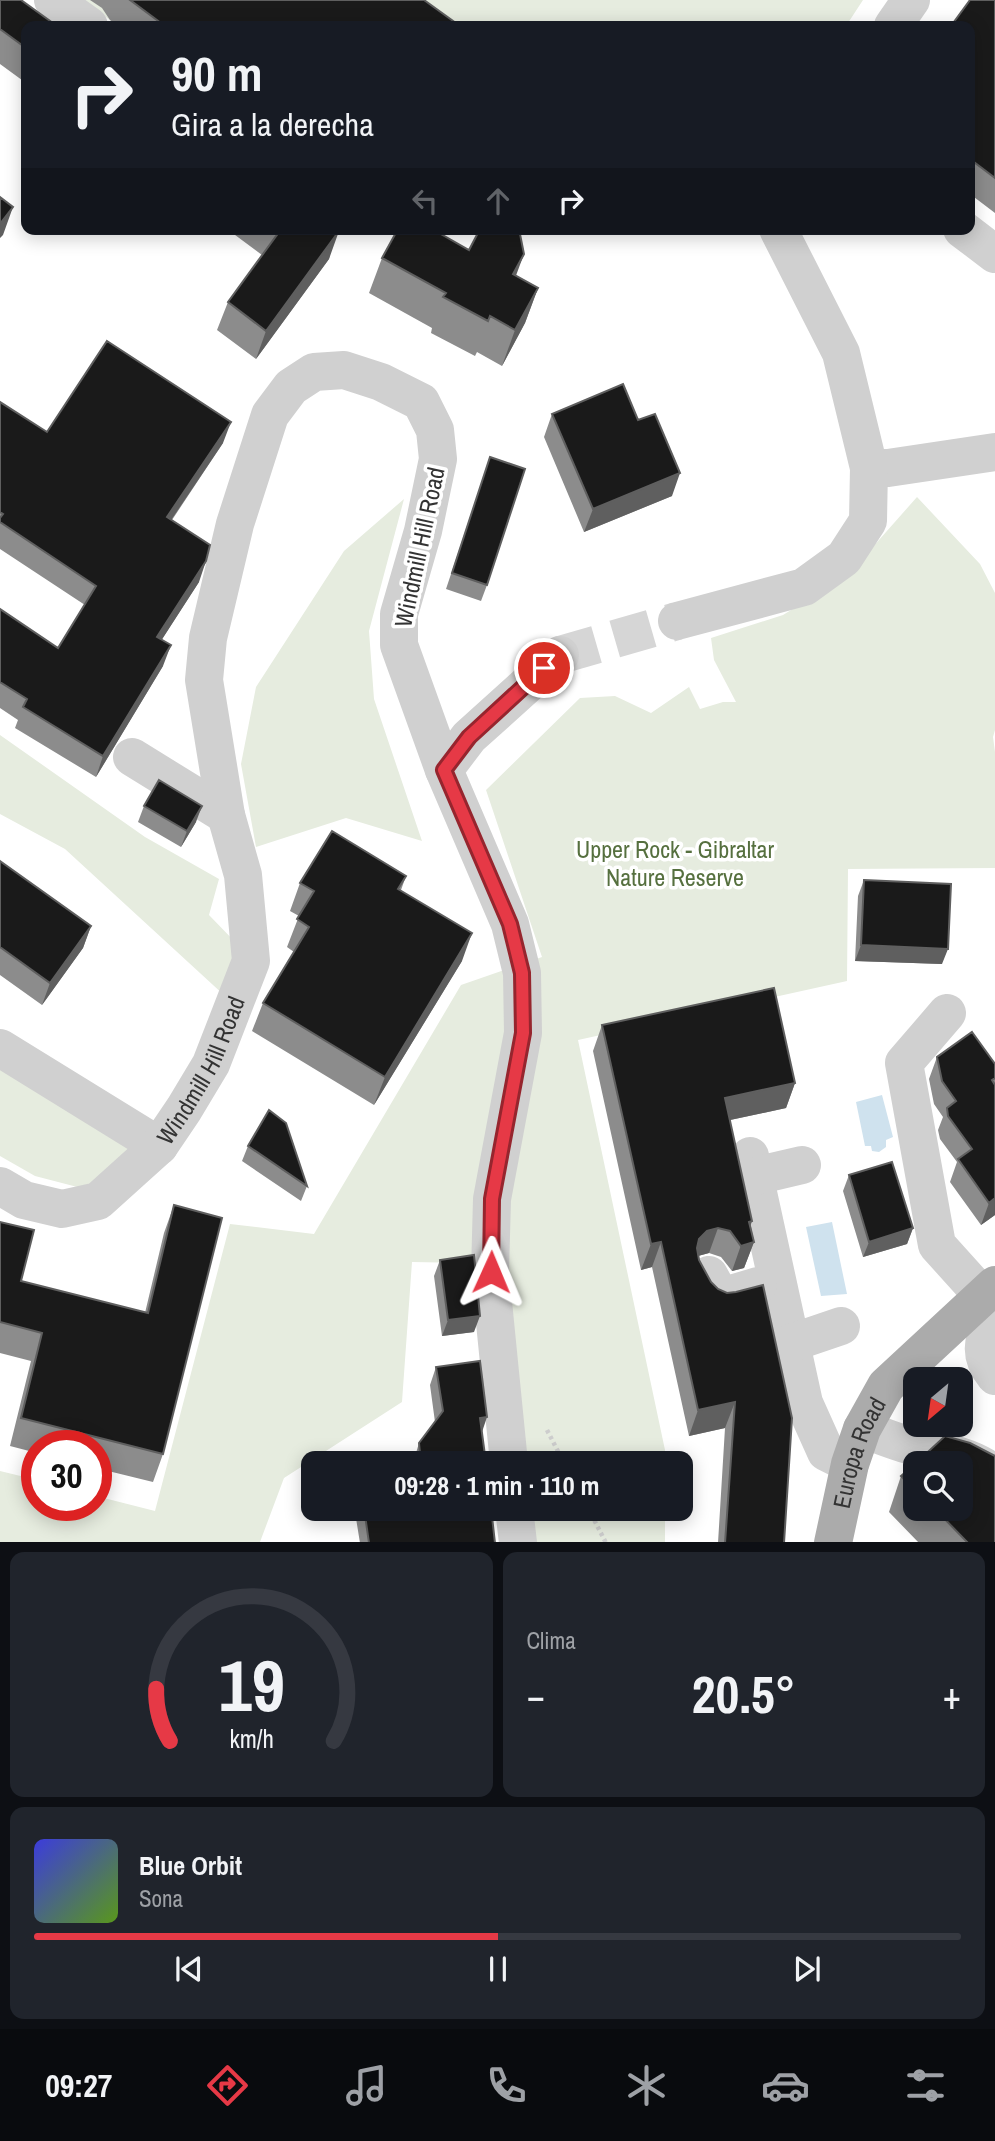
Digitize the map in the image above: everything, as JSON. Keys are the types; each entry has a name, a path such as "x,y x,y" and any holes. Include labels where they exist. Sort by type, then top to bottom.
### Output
{"main road":[{"name":"Europa Road","path":"833,1542 856,1446 886,1386 991,1297"}],"street":[{"path":"53,0 82,21"},
{"path":"896,21 911,0"},
{"path":"677,621 804,587 844,558 867,521 869,468 841,353 781,235"},
{"path":"970,235 995,254"},
{"name":"Windmill Hill Road","path":"0,1185 24,1200 62,1209 98,1201 159,1146 211,1064 251,961 243,875 226,815 204,680 208,638 235,524 270,415 291,387 314,372 344,370 382,382 421,402 435,430 438,460 423,531 399,614 399,645 444,770 510,924 522,973 523,1033 492,1199 491,1272 508,1451"},
{"path":"869,468 995,452"},
{"path":"444,770 469,737 560,655"},
{"path":"132,757 226,815"},
{"path":"947,1013 904,1063 937,1245 991,1297 982,1352 986,1364 995,1376"},
{"path":"0,1048 159,1146"},
{"path":"802,1165 752,1166 804,1403 821,1444 833,1458 856,1446 906,1444 980,1462 995,1474"},
{"path":"709,1275 721,1297 777,1281"},
{"path":"791,1343 841,1326"},
{"path":"516,1521 518,1542"}],"path":[{"path":"595,1521 606,1542"}],"green space":[{"path":"83,0 863,0 849,21 111,21"},
{"name":"Upper Rock - Gibraltar Nature Reserve","path":"917,497 980,564 995,593 995,868 848,869 847,981 578,1040 665,1451 519,1451 467,1263 412,1262 402,1402 326,1451 301,1451 301,1467 284,1478 260,1542 0,1542 0,1471 21,1476 21,1521 112,1521 112,1500 155,1511 230,1224 314,1234 461,985 542,957 486,790 580,698 615,696 651,713 689,687 700,709 723,702 736,702 714,660 711,638 783,615 848,575"},
{"path":"404,499 369,631 374,699 422,841 346,818 256,847 241,764 256,687 344,551"},
{"path":"0,735 145,837 219,879 209,915 239,946 225,996 65,849 0,814"},
{"path":"0,1062 132,1147 85,1189 35,1176 0,1156"},
{"path":"529,1521 665,1521 665,1542 532,1542"}],"water":[{"path":"882,1095 893,1137 886,1140 886,1147 879,1152 872,1151 871,1146 865,1146 856,1102"},
{"path":"832,1222 847,1294 821,1296 806,1227"}],"building":[{"path":"0,0 21,0 50,21 21,21 21,44 0,29"},
{"path":"130,0 424,0 453,21 158,21"},
{"path":"970,0 995,0 995,178 975,163 975,21 955,21"},
{"path":"0,197 13,207 0,224"},
{"path":"277,235 336,235 266,331 228,302"},
{"path":"395,235 443,235 469,250 477,235 520,235 524,254 513,274 538,288 515,330 490,316 488,321 443,297 446,293 382,258"},
{"path":"107,341 231,422 167,517 210,545 206,561 157,637 171,645 103,756 23,707 27,699 0,682 0,609 58,648 96,586 0,522 3,514 0,512 0,402 47,432"},
{"path":"623,384 638,420 655,414 680,473 593,509 552,414"},
{"path":"490,457 525,469 487,585 452,573"},
{"path":"159,780 202,806 187,831 144,806"},
{"path":"332,831 406,876 398,889 472,933 385,1077 263,1003 309,927 297,919 314,891 300,883"},
{"path":"0,861 91,926 50,983 0,947"},
{"path":"864,880 951,884 948,949 861,945"},
{"path":"774,988 795,1083 725,1098 752,1221 749,1222 754,1242 741,1246 730,1231 718,1228 707,1231 699,1239 697,1248 699,1260 718,1289 727,1293 763,1285 792,1418 784,1542 725,1542 735,1402 698,1410 661,1242 651,1244 602,1025"},
{"path":"972,1032 995,1064 995,1078 992,1080 995,1085 995,1198 989,1203 958,1159 972,1149 948,1116 947,1108 956,1101 942,1081 937,1057"},
{"path":"269,1110 286,1123 307,1186 248,1146"},
{"path":"892,1162 913,1228 869,1242 849,1175"},
{"path":"174,1205 222,1218 163,1454 112,1441 112,1430 68,1430 21,1418 42,1333 0,1322 0,1222 34,1230 21,1281 148,1313"},
{"path":"474,1255 480,1316 448,1320 440,1260"},
{"path":"480,1361 487,1417 480,1418 484,1451 420,1451 419,1443 443,1411 436,1367"},
{"path":"944,1437 970,1443 995,1456 995,1542 967,1542 947,1521 973,1521 973,1451 929,1451"},
{"path":"366,1521 492,1521 495,1542 369,1542"}],"tunnel":[{"path":"560,655 677,621"}],"route":[{"path":"491,1272 492,1199 523,1033 522,973 510,924 444,770 469,737 544,668"}]}
